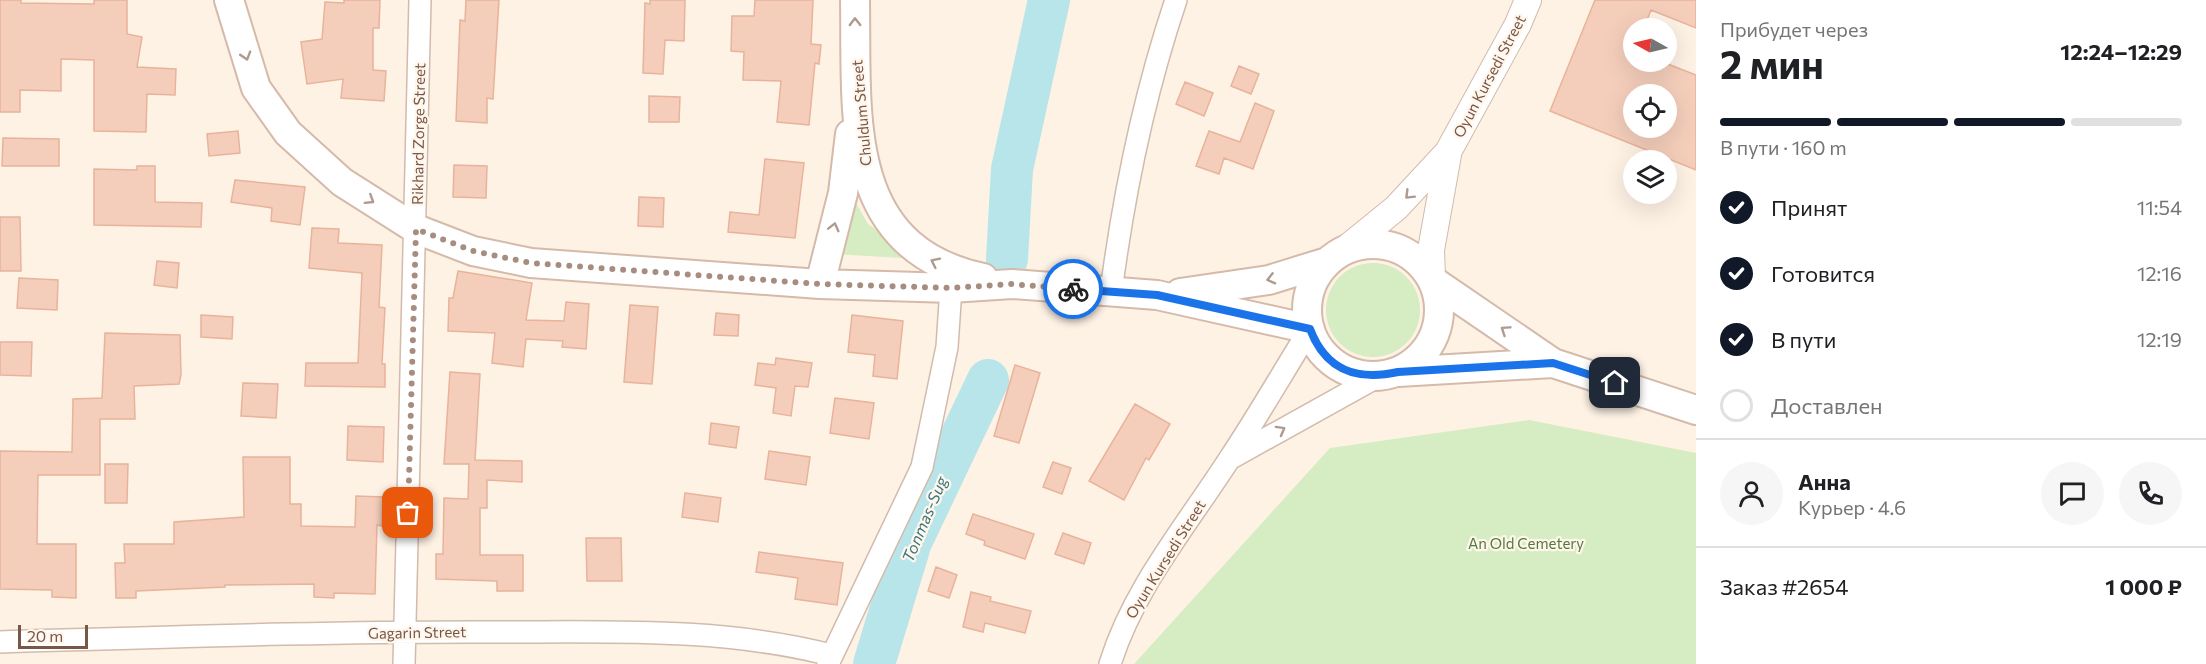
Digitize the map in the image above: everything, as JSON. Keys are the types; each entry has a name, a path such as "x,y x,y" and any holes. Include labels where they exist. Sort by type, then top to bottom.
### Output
{"main road":[{"name":"Chuldum Street","path":"230,0 256,88 288,133 342,182 416,229 473,251 531,263 820,284 951,288 1011,284 1157,295 1310,329"},
{"name":"Chuldum Street","path":"855,0 856,86 863,160 873,194 891,224 910,247 934,263 964,274 1011,284"},
{"path":"820,284 843,193 856,86"},
{"path":"1553,363 1358,375 1340,368 1325,356 1310,329 1307,311 1309,293 1316,277 1335,256 1362,244 1383,244 1403,250 1419,262 1433,280 1553,363 1696,410"},
{"name":"Chuldum Street","path":"1157,295 1269,280 1335,256"},
{"path":"1388,374 1418,360 1432,342 1439,321 1439,299 1433,280"}],"street":[{"name":"Rikhard Zorge Street","path":"404,664 420,0"},
{"path":"1111,291 1124,197 1154,64 1176,0"},
{"name":"Oyun Kursedi Street","path":"1335,256 1396,208 1449,152 1518,24 1528,0"},
{"name":"Oyun Kursedi Street","path":"1433,280 1433,240 1449,152"},
{"path":"830,660 922,466 947,347 951,288"},
{"name":"Oyun Kursedi Street","path":"1110,664 1138,600 1173,541 1230,459 1310,329"},
{"name":"Oyun Kursedi Street","path":"1230,459 1388,374"},
{"name":"Gagarin Street","path":"0,642 404,632 639,632 792,645 830,660"}],"green space":[{"path":"842,178 868,224 919,259 833,254"},
{"path":"1373,263 1391,267 1406,277 1416,292 1420,310 1416,328 1406,343 1391,353 1373,357 1355,353 1340,343 1330,328 1326,310 1330,292 1340,277 1355,267"},
{"name":"An Old Cemetery","path":"1529,420 1696,453 1696,664 1134,664 1330,448"}],"building":[{"path":"0,0 21,0 21,3 94,4 94,0 127,0 127,34 142,37 137,67 176,69 175,95 147,94 146,132 94,131 94,60 61,59 61,91 20,90 20,112 0,112"},
{"path":"344,0 380,0 379,28 373,28 373,70 386,71 384,101 341,98 343,79 307,84 301,42 322,39 325,2 344,3"},
{"path":"466,0 499,0 493,99 487,98 487,123 456,121 460,20 465,21"},
{"path":"650,0 685,0 684,41 665,40 663,74 643,73 645,3 650,4"},
{"path":"755,0 813,0 811,44 821,45 819,64 815,63 809,125 777,122 781,81 743,80 744,52 731,51 732,16 754,16"},
{"path":"1595,0 1696,0 1696,28 1677,20 1677,18 1651,10 1648,18 1623,18 1623,72 1677,72 1677,68 1696,75 1696,170 1677,162 1677,150 1647,150 1550,111"},
{"path":"1239,66 1259,74 1251,94 1231,86"},
{"path":"1185,82 1213,93 1204,116 1176,104"},
{"path":"649,96 680,97 679,122 649,122"},
{"path":"1255,103 1274,111 1253,169 1224,158 1219,174 1196,166 1209,131 1240,142"},
{"path":"238,131 240,153 209,156 207,134"},
{"path":"3,138 59,139 59,166 2,166"},
{"path":"765,159 804,163 795,238 728,232 730,212 759,215"},
{"path":"454,165 487,166 486,198 453,197"},
{"path":"137,166 155,166 155,202 202,203 201,227 94,225 94,169 137,170"},
{"path":"235,180 305,187 300,225 271,221 272,208 231,202"},
{"path":"639,197 664,198 663,227 638,226"},
{"path":"0,217 20,217 21,271 0,271"},
{"path":"312,228 339,229 338,243 382,245 379,307 385,308 382,364 385,364 385,387 305,386 306,363 358,363 362,273 309,268"},
{"path":"157,261 179,263 177,288 154,285"},
{"path":"458,271 532,283 526,320 564,321 566,302 589,304 586,349 562,347 563,341 526,339 523,367 492,363 495,333 448,331 449,298 453,298"},
{"path":"19,278 58,280 57,310 17,308"},
{"path":"630,305 658,307 652,384 624,382"},
{"path":"716,313 739,315 738,336 714,335"},
{"path":"201,315 233,317 232,339 201,337"},
{"path":"852,315 903,321 897,379 873,376 875,355 848,352"},
{"path":"105,333 180,335 181,375 179,384 134,386 135,419 100,419 100,475 38,475 37,544 76,544 76,598 52,597 52,590 0,589 0,451 72,452 73,399 102,398"},
{"path":"0,342 32,342 31,376 0,375"},
{"path":"776,358 812,363 808,387 795,386 791,416 773,413 776,388 755,385 758,363 775,365"},
{"path":"1015,365 1040,373 1019,443 994,436"},
{"path":"450,372 480,374 475,460 522,461 522,482 487,480 487,508 480,508 480,555 523,555 523,591 497,591 497,581 436,579 436,554 443,554 444,498 468,499 469,464 444,464"},
{"path":"243,383 278,384 276,418 241,416"},
{"path":"835,398 874,403 869,439 830,433"},
{"path":"1135,404 1170,424 1149,460 1146,458 1124,500 1089,481"},
{"path":"711,423 739,427 736,448 709,444"},
{"path":"348,426 384,427 383,462 347,460"},
{"path":"769,451 810,457 806,485 765,479"},
{"path":"243,457 290,457 290,504 301,504 301,526 355,527 356,496 383,497 382,526 377,525 375,594 334,593 334,598 314,597 314,584 225,585 225,587 136,591 136,598 116,598 115,563 125,563 124,544 174,544 174,522 244,517"},
{"path":"1053,462 1071,468 1062,494 1043,487"},
{"path":"105,464 128,464 127,503 105,503"},
{"path":"685,493 721,498 718,522 682,517"},
{"path":"973,514 1034,534 1025,559 984,545 985,541 966,534"},
{"path":"1063,533 1091,543 1084,564 1055,554"},
{"path":"586,538 621,538 622,581 587,581"},
{"path":"759,552 843,563 837,605 795,599 798,578 756,572"},
{"path":"936,567 957,575 949,598 928,591"},
{"path":"971,592 991,597 990,601 1031,611 1025,633 985,623 983,632 963,627"}],"waterway":[{"name":"Tonmas-Sug","path":"1007,259 1012,169 1049,0"},
{"name":"Tonmas-Sug","path":"874,664 911,542 988,380"}],"way so far":[{"path":"408,513 416,229 473,251 531,263 820,284 951,288 1011,284 1073,289"}],"route":[{"path":"1073,289 1157,295 1310,329 1314,340 1325,356 1340,368 1358,375 1377,377 1398,372 1553,363 1615,383"}]}
